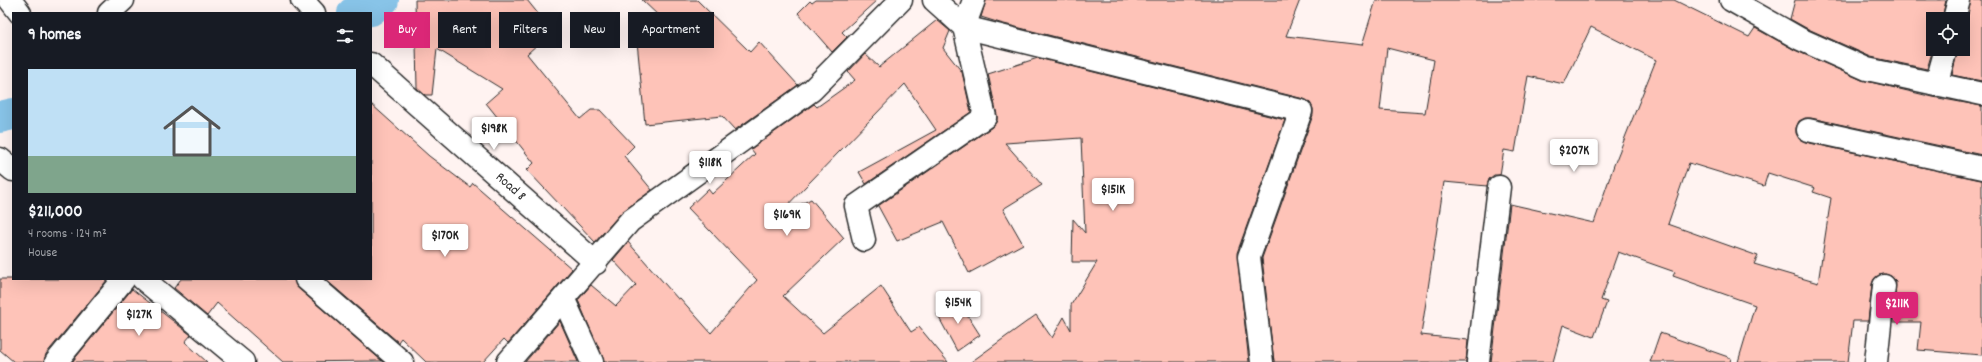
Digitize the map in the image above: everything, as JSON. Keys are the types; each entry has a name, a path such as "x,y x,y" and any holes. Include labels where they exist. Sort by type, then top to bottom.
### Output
{"street":[{"path":"10,0 19,12"},
{"path":"110,12 124,0"},
{"path":"302,0 313,12"},
{"path":"508,362 564,300 630,221 812,90 901,0"},
{"path":"934,0 964,27 1301,111 1249,257 1262,362"},
{"path":"864,240 856,206 985,117 964,27 974,0"},
{"path":"1731,0 1800,39 1867,69 1982,94"},
{"path":"1956,12 1959,0"},
{"path":"1936,85 1944,56"},
{"name":"Road 8","path":"372,65 596,263"},
{"path":"1808,130 1982,168"},
{"path":"0,159 12,169"},
{"path":"1478,362 1499,187"},
{"path":"56,362 123,280"},
{"path":"307,280 402,362"},
{"path":"152,282 243,362"},
{"path":"1876,362 1884,286"},
{"path":"564,300 592,362"}],"building":[{"path":"415,0 527,0 537,12 499,12 499,48 534,48 527,54 580,119 591,110 600,110 634,146 624,156 652,190 621,213 595,242 527,170 534,163 486,103 502,89 437,49 432,95 425,95 417,88 416,48 430,48 430,12 415,12"},
{"path":"642,0 697,0 709,12 655,12"},
{"path":"816,0 877,0 842,32 847,37 832,52 798,13 810,1 812,3"},
{"path":"986,0 1300,0 1286,36 1362,45 1376,0 1674,0 1749,37 1755,28 1795,50 1862,80 1933,97 1982,106 1982,155 1811,118 1805,118 1799,121 1796,128 1796,133 1799,139 1805,142 1982,180 1982,355 1918,350 1921,322 1893,322 1896,281 1891,276 1885,274 1879,275 1874,279 1872,284 1868,321 1853,321 1848,362 1738,362 1755,305 1673,276 1675,272 1618,252 1601,300 1607,302 1594,337 1563,325 1553,362 1491,362 1510,204 1594,223 1614,165 1656,60 1591,27 1564,84 1528,76 1515,152 1504,150 1500,175 1494,175 1489,179 1487,186 1444,182 1421,335 1468,340 1466,362 1274,362 1262,258 1313,115 1313,109 1310,103 1304,99 981,17","holes":["1387,48 1434,60 1425,113 1380,110","1689,163 1764,186 1768,173 1815,188 1813,192 1831,198 1818,283 1754,264 1758,256 1668,224"]},
{"path":"1795,0 1946,0 1943,12 1926,12 1926,56 1931,56 1927,69 1871,57 1806,28 1790,19"},
{"path":"1971,0 1982,0 1982,81 1952,75 1956,56 1970,56 1970,12 1968,12"},
{"path":"714,17 750,52 759,42 798,85 735,130 722,116 645,124 638,48 714,48"},
{"path":"937,20 950,31 943,48 962,72 971,112 866,184 859,172 936,130 905,84 775,218 811,199 844,238 783,296 823,333 881,286 911,332 919,327 948,362 604,362 578,300 591,285 616,306 636,285 613,260 628,242 678,299 680,298 711,333 757,280 688,208 708,189 712,194 755,154 751,149 814,104 817,107 855,80 848,72 865,54 879,67"},
{"path":"1038,58 1285,120 1237,253 1249,362 971,362 1036,315 1052,338 1064,317 1071,330 1071,305 1097,262 1072,262 1073,219 1085,233 1081,138 1005,143 1042,185 1003,209 1023,244 969,273 943,222 897,241 878,206 992,127 997,121 988,74"},
{"path":"372,105 429,156 470,187 473,183 572,269 508,343 504,339 483,362 426,362 401,338 398,342 326,280 372,280"},
{"path":"0,279 107,280 46,354 44,362 14,362 0,350"},
{"path":"180,280 294,280 298,288 382,361 283,362 217,303 207,316 174,288"},
{"path":"132,289 191,335 185,342 207,362 72,362"},
{"path":"957,299 980,335 957,351 937,314"},
{"path":"560,321 578,362 525,362"},
{"path":"1660,333 1731,358 1730,362 1650,362"}],"waterway":[{"path":"359,12 371,10 383,0"},
{"path":"0,117 12,114"}]}
